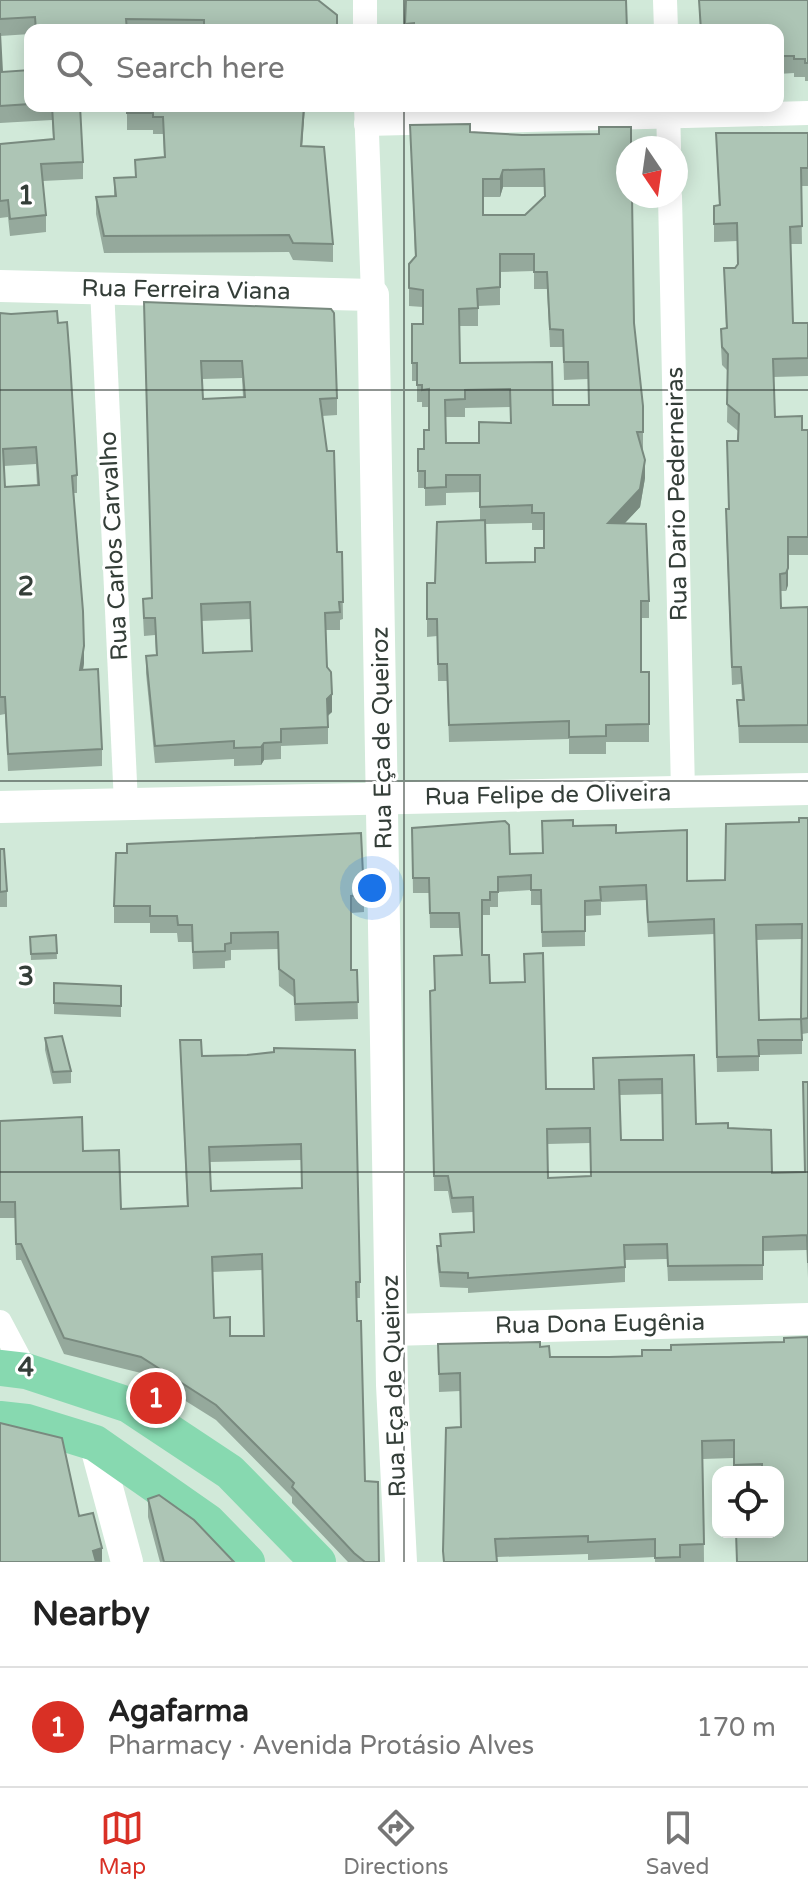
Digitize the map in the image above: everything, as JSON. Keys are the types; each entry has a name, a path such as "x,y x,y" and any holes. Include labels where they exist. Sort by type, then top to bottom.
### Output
{"main road":[{"path":"13,1369 129,1405 230,1472 318,1562"},
{"path":"0,1419 27,1422 95,1443 208,1522 247,1562"}],"street":[{"path":"365,0 365,24"},
{"path":"665,0 666,24"},
{"path":"366,115 547,112"},
{"path":"668,112 669,136"},
{"path":"761,112 808,113"},
{"name":"Rua Eça de Queiroz","path":"366,115 384,799 391,1330 401,1562"},
{"name":"Rua Dario Pederneiras","path":"670,208 683,792"},
{"name":"Rua Ferreira Viana","path":"0,286 373,295"},
{"name":"Rua Carlos Carvalho","path":"102,288 126,804"},
{"name":"Rua Felipe de Oliveira","path":"0,807 808,789"},
{"name":"Rua Dona Eugênia","path":"391,1330 808,1319"},
{"path":"0,1322 13,1369"},
{"path":"95,1443 127,1562"}],"building":[{"path":"0,0 318,0 337,15 337,24 204,24 204,20 126,19 126,24 36,24 35,17 0,19"},
{"path":"406,0 626,0 627,24 405,24"},
{"path":"699,0 808,0 808,63 805,59 784,56 784,24 701,24"},
{"path":"0,33 2,72 24,70 24,104 0,106"},
{"path":"52,112 80,112 83,162 41,164 46,215 10,219 8,200 0,201 0,144 54,139"},
{"path":"304,112 301,146 324,147 333,244 293,243 289,235 104,236 96,197 116,196 114,178 136,177 135,160 165,157 163,117 153,117 153,113 127,113"},
{"path":"470,124 470,132 522,135 599,134 599,127 631,127 631,136 616,136 616,208 632,208 634,323 643,406 643,432 637,432 645,460 640,489 608,523 646,524 649,601 641,601 641,672 649,672 649,724 606,725 606,736 569,737 569,721 449,725 447,664 438,664 437,619 427,619 427,583 435,583 437,522 485,520 486,563 535,562 535,548 544,548 544,513 532,513 532,505 480,507 480,475 446,475 446,487 425,488 425,471 418,471 418,449 424,449 424,430 429,430 429,389 422,390 422,385 417,385 417,363 412,363 412,324 423,324 423,290 409,288 409,264 416,256 410,125","holes":["544,169 545,196 525,215 483,215 483,179 500,179 503,170","500,254 534,254 534,272 547,272 550,329 563,330 564,362 588,362 589,405 553,405 552,362 460,363 459,309 478,308 477,289 500,287","510,389 511,423 479,422 479,443 446,443 445,400 465,399 465,390"]},
{"path":"716,133 808,133 808,168 801,168 802,226 790,227 793,323 808,323 808,358 773,359 775,417 802,416 802,430 808,430 808,537 788,537 788,568 786,573 780,574 781,608 808,607 808,725 739,726 737,700 744,700 741,667 732,667 726,509 729,509 727,441 738,441 739,414 727,404 728,354 722,347 721,329 727,328 724,268 735,268 738,264 737,223 714,224 714,206 720,205"},
{"path":"144,302 331,309 334,313 337,398 320,399 327,451 334,451 337,552 342,552 343,602 339,602 340,612 325,613 327,667 331,672 332,694 327,699 328,727 281,729 281,742 264,743 261,747 234,748 234,741 155,746 146,656 157,655 155,618 144,618 143,599 152,598","holes":["201,361 242,361 245,397 203,399","250,602 252,651 203,653 201,604"]},
{"path":"57,311 58,323 67,322 77,475 72,476 83,611 84,646 80,670 98,669 102,749 8,754 5,697 0,697 0,313","holes":["36,447 39,485 5,487 3,449"]},
{"path":"799,818 808,818 808,1018 801,1019 802,1040 758,1040 759,1056 717,1057 714,919 648,922 646,885 600,887 601,900 585,901 585,931 542,932 541,890 531,890 531,875 498,877 498,892 490,892 490,900 482,900 482,955 489,955 490,983 525,982 524,954 543,953 546,1089 594,1089 593,1058 694,1055 696,1124 728,1123 728,1128 771,1130 772,1173 805,1172 803,1082 808,1082 808,1263 807,1235 763,1237 763,1265 668,1266 667,1244 624,1245 625,1267 468,1278 468,1273 440,1272 437,1246 441,1246 440,1234 474,1232 473,1197 452,1198 448,1176 434,1176 430,991 435,990 434,956 462,955 459,913 430,913 429,878 413,878 412,828 505,821 509,825 510,854 543,853 542,821 573,820 573,826 616,825 616,833 687,830 687,881 725,880 726,824 799,822","holes":["802,924 801,1019 759,1020 756,925","662,1079 663,1140 621,1140 619,1080","590,1128 591,1176 548,1178 547,1129"]},
{"path":"361,833 364,895 351,896 351,970 357,970 358,1002 295,1004 294,980 279,969 278,932 231,933 231,943 225,944 225,951 193,952 192,925 178,925 177,916 150,916 150,906 114,906 116,853 127,853 127,844"},
{"path":"0,849 4,849 7,891 0,892"},
{"path":"56,935 57,953 31,954 30,937"},
{"path":"54,983 121,986 121,1006 54,1003"},
{"path":"62,1036 71,1071 53,1072 45,1038"},
{"path":"180,1040 201,1040 202,1056 274,1052 274,1048 355,1050 360,1282 356,1282 357,1321 361,1321 365,1481 378,1482 379,1562 365,1562 354,1553 292,1487 294,1483 216,1405 141,1357 64,1338 21,1244 16,1244 15,1202 0,1202 0,1121 82,1117 83,1151 119,1150 121,1209 188,1206","holes":["301,1144 302,1188 211,1191 209,1147","262,1254 264,1336 230,1336 230,1317 214,1318 212,1257"]},
{"path":"808,1337 808,1562 737,1562 736,1538 784,1538 784,1466 734,1465 734,1440 702,1441 704,1544 680,1545 680,1557 655,1558 655,1539 588,1542 588,1536 495,1539 497,1562 444,1562 446,1428 461,1427 460,1373 439,1374 438,1344 540,1342 540,1347 549,1346 550,1357 609,1357 642,1356 642,1350 671,1350 671,1345 784,1342 784,1338"},
{"path":"0,1423 62,1438 79,1516 93,1513 102,1548 93,1551 96,1562 0,1562"},
{"path":"159,1495 194,1520 234,1562 164,1562 148,1499"}],"place":[{"name":"Agafarma","path":"156,1398"}]}
